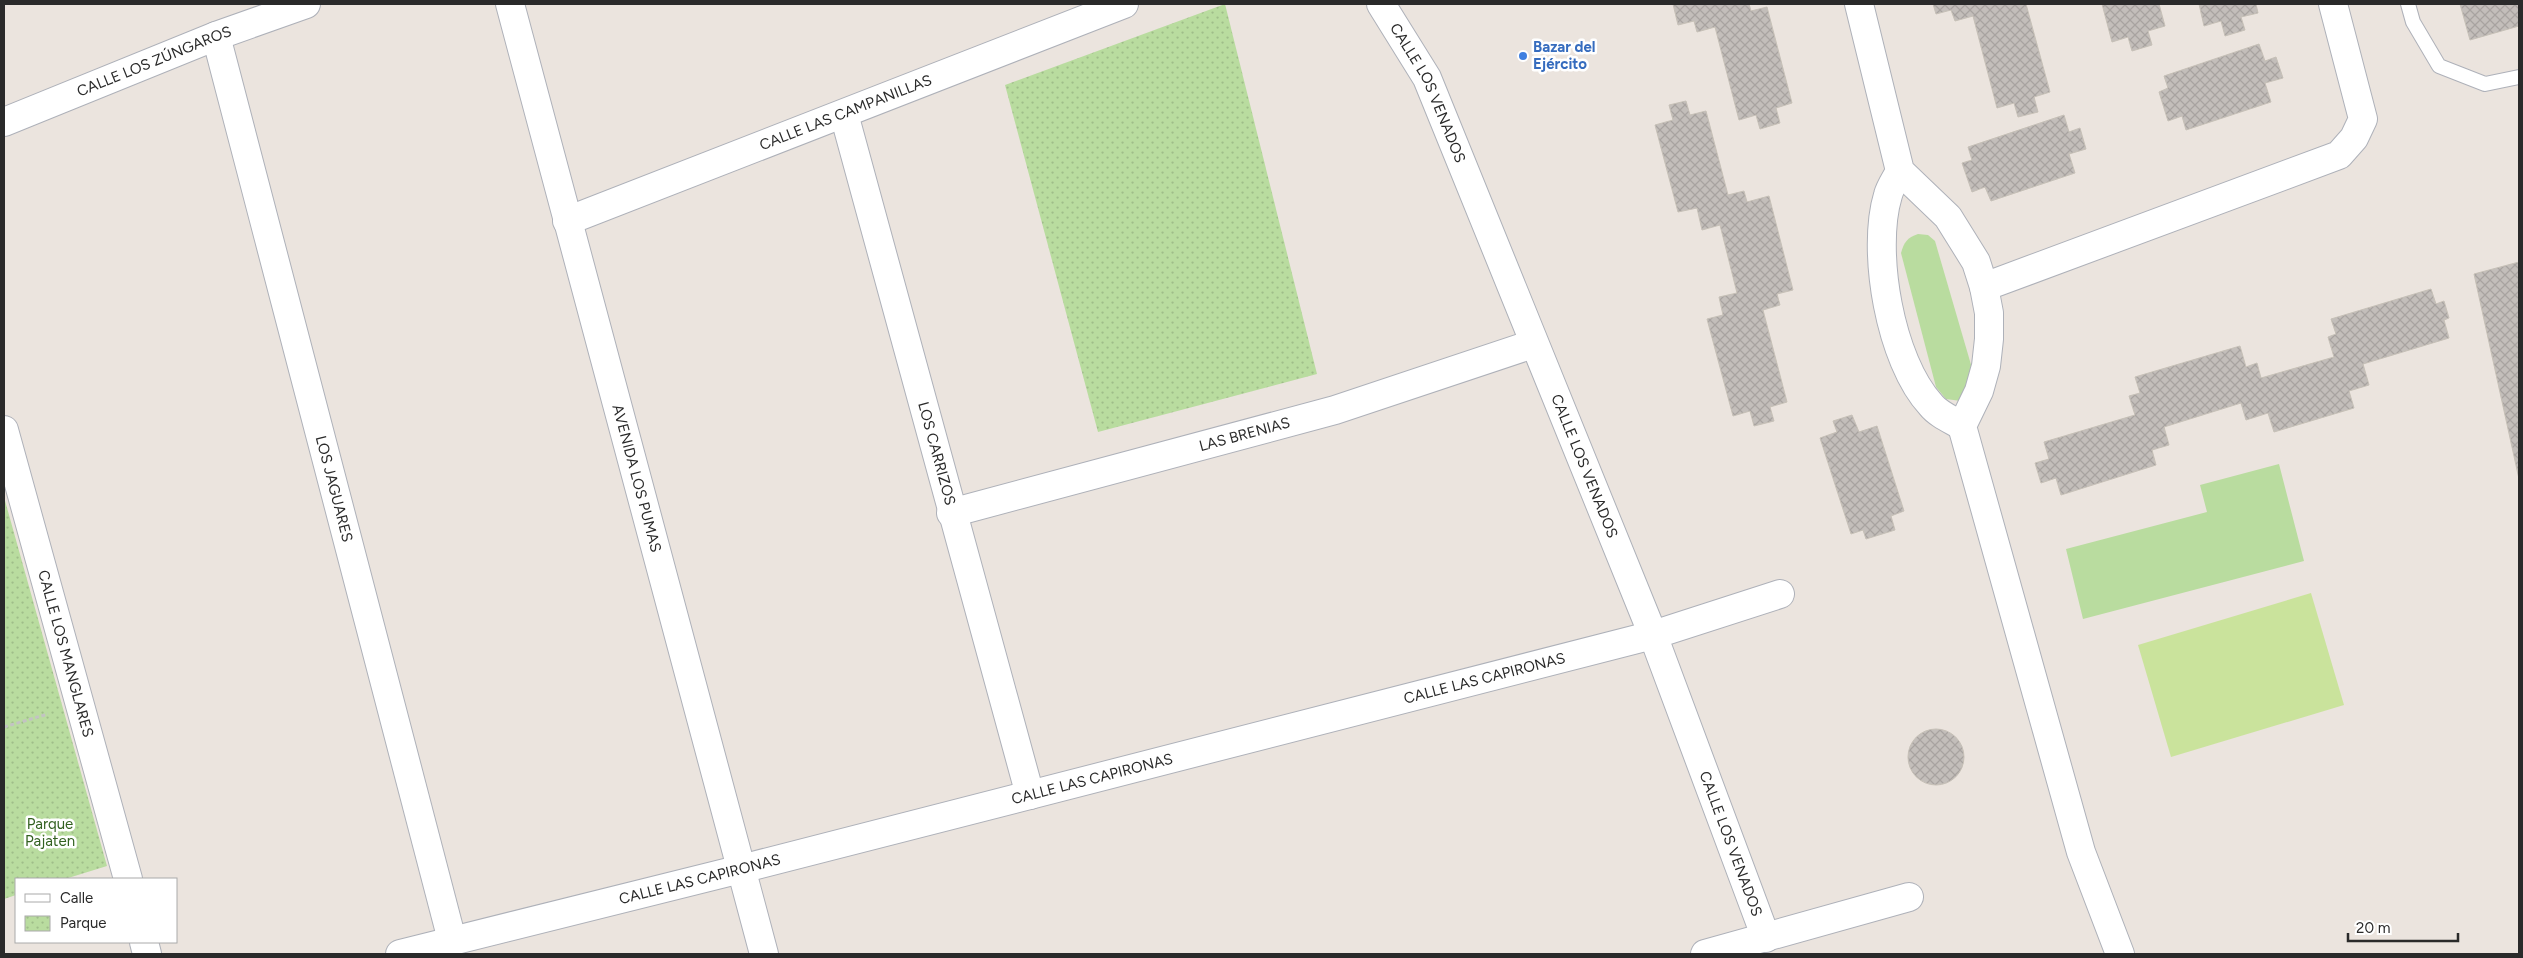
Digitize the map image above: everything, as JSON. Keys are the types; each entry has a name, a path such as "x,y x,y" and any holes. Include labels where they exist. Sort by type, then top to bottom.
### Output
{"street":[{"name":"CALLE LOS ZÚNGAROS","path":"4,122 216,36 306,4"},
{"name":"AVENIDA LOS PUMAS","path":"510,4 764,954"},
{"name":"CALLE LAS CAMPANILLAS","path":"567,221 1124,4"},
{"name":"CALLE LOS VENADOS","path":"1381,4 1427,78 1533,344 1653,635 1766,938"},
{"path":"1859,4 1900,171 1948,217 1976,262 1984,287 1988,312 1989,339 1986,366 1979,391 1962,426 2081,852 2120,954"},
{"path":"1984,287 2339,155 2354,138 2363,118 2333,4"},
{"name":"LOS JAGUARES","path":"216,36 452,940"},
{"name":"LOS CARRIZOS","path":"844,114 951,512 1030,795"},
{"path":"1900,171 1888,195 1882,234 1883,274 1889,314 1899,346 1913,377 1931,406 1962,426"},
{"name":"LAS BRENIAS","path":"951,512 1335,410 1533,344"},
{"name":"CALLE LOS MANGLARES","path":"4,430 128,878"},
{"name":"CALLE LAS CAPIRONAS","path":"400,954 741,870 1653,635 1780,594"},
{"path":"1705,954 1909,898"}],"lane":[{"path":"2408,4 2413,22 2439,66 2485,84 2519,78"}],"path":[{"path":"4,727 80,705"}],"green space":[{"path":"1225,4 1317,374 1098,432 1005,85"},
{"path":"1918,234 1928,235 1935,241 1974,375 1961,401 1946,399 1936,387 1901,253 1906,241"},
{"path":"2279,464 2304,561 2083,619 2066,549 2207,512 2200,485"},
{"name":"Parque Pajaten","path":"4,497 107,866 68,878 15,878 15,895 4,899"},
{"path":"2311,593 2344,705 2171,757 2138,645"}],"building":[{"path":"1673,4 1749,4 1751,11 1767,7 1792,103 1776,108 1780,123 1760,129 1756,115 1739,120 1715,27 1697,32 1694,21 1678,25"},
{"path":"1933,4 2026,4 2050,92 2034,97 2038,112 2018,117 2014,103 1997,108 1973,16 1955,21 1951,10 1936,14"},
{"path":"2102,4 2159,4 2165,26 2148,31 2152,45 2132,51 2128,37 2112,42"},
{"path":"2199,4 2256,4 2258,13 2241,17 2245,30 2225,36 2221,21 2204,26"},
{"path":"2460,4 2519,4 2519,26 2470,40"},
{"path":"2259,44 2265,61 2276,57 2283,78 2265,83 2271,102 2186,130 2182,116 2168,121 2159,92 2168,88 2164,76"},
{"path":"1686,101 1690,115 1706,111 1728,195 1744,191 1747,202 1769,196 1793,290 1777,294 1780,305 1763,310 1787,402 1770,407 1774,421 1754,426 1750,411 1733,416 1707,319 1723,315 1719,297 1737,293 1720,225 1702,230 1697,208 1678,212 1655,125 1673,120 1669,105"},
{"path":"2064,115 2069,132 2080,128 2086,149 2069,154 2075,173 1991,201 1985,187 1972,192 1962,163 1972,160 1968,147"},
{"path":"2519,262 2519,479 2474,274"},
{"path":"2431,289 2436,304 2444,301 2449,318 2444,320 2449,338 2363,364 2369,385 2349,391 2354,408 2274,432 2268,413 2246,420 2241,403 2164,427 2169,445 2152,450 2156,465 2061,495 2056,478 2041,483 2035,463 2049,459 2044,442 2135,415 2129,396 2140,393 2135,377 2240,346 2246,367 2257,363 2261,378 2334,357 2328,337 2336,334 2331,319"},
{"path":"1852,415 1859,432 1877,426 1904,511 1891,516 1895,530 1866,539 1863,530 1851,534 1820,438 1837,432 1833,421"},
{"path":"1930,729 1942,729 1952,733 1960,741 1964,757 1960,773 1952,781 1942,785 1930,785 1920,781 1912,773 1908,763 1908,751 1912,741 1920,733"}],"place":[{"name":"Bazar del Ejército","path":"1523,56"}]}
